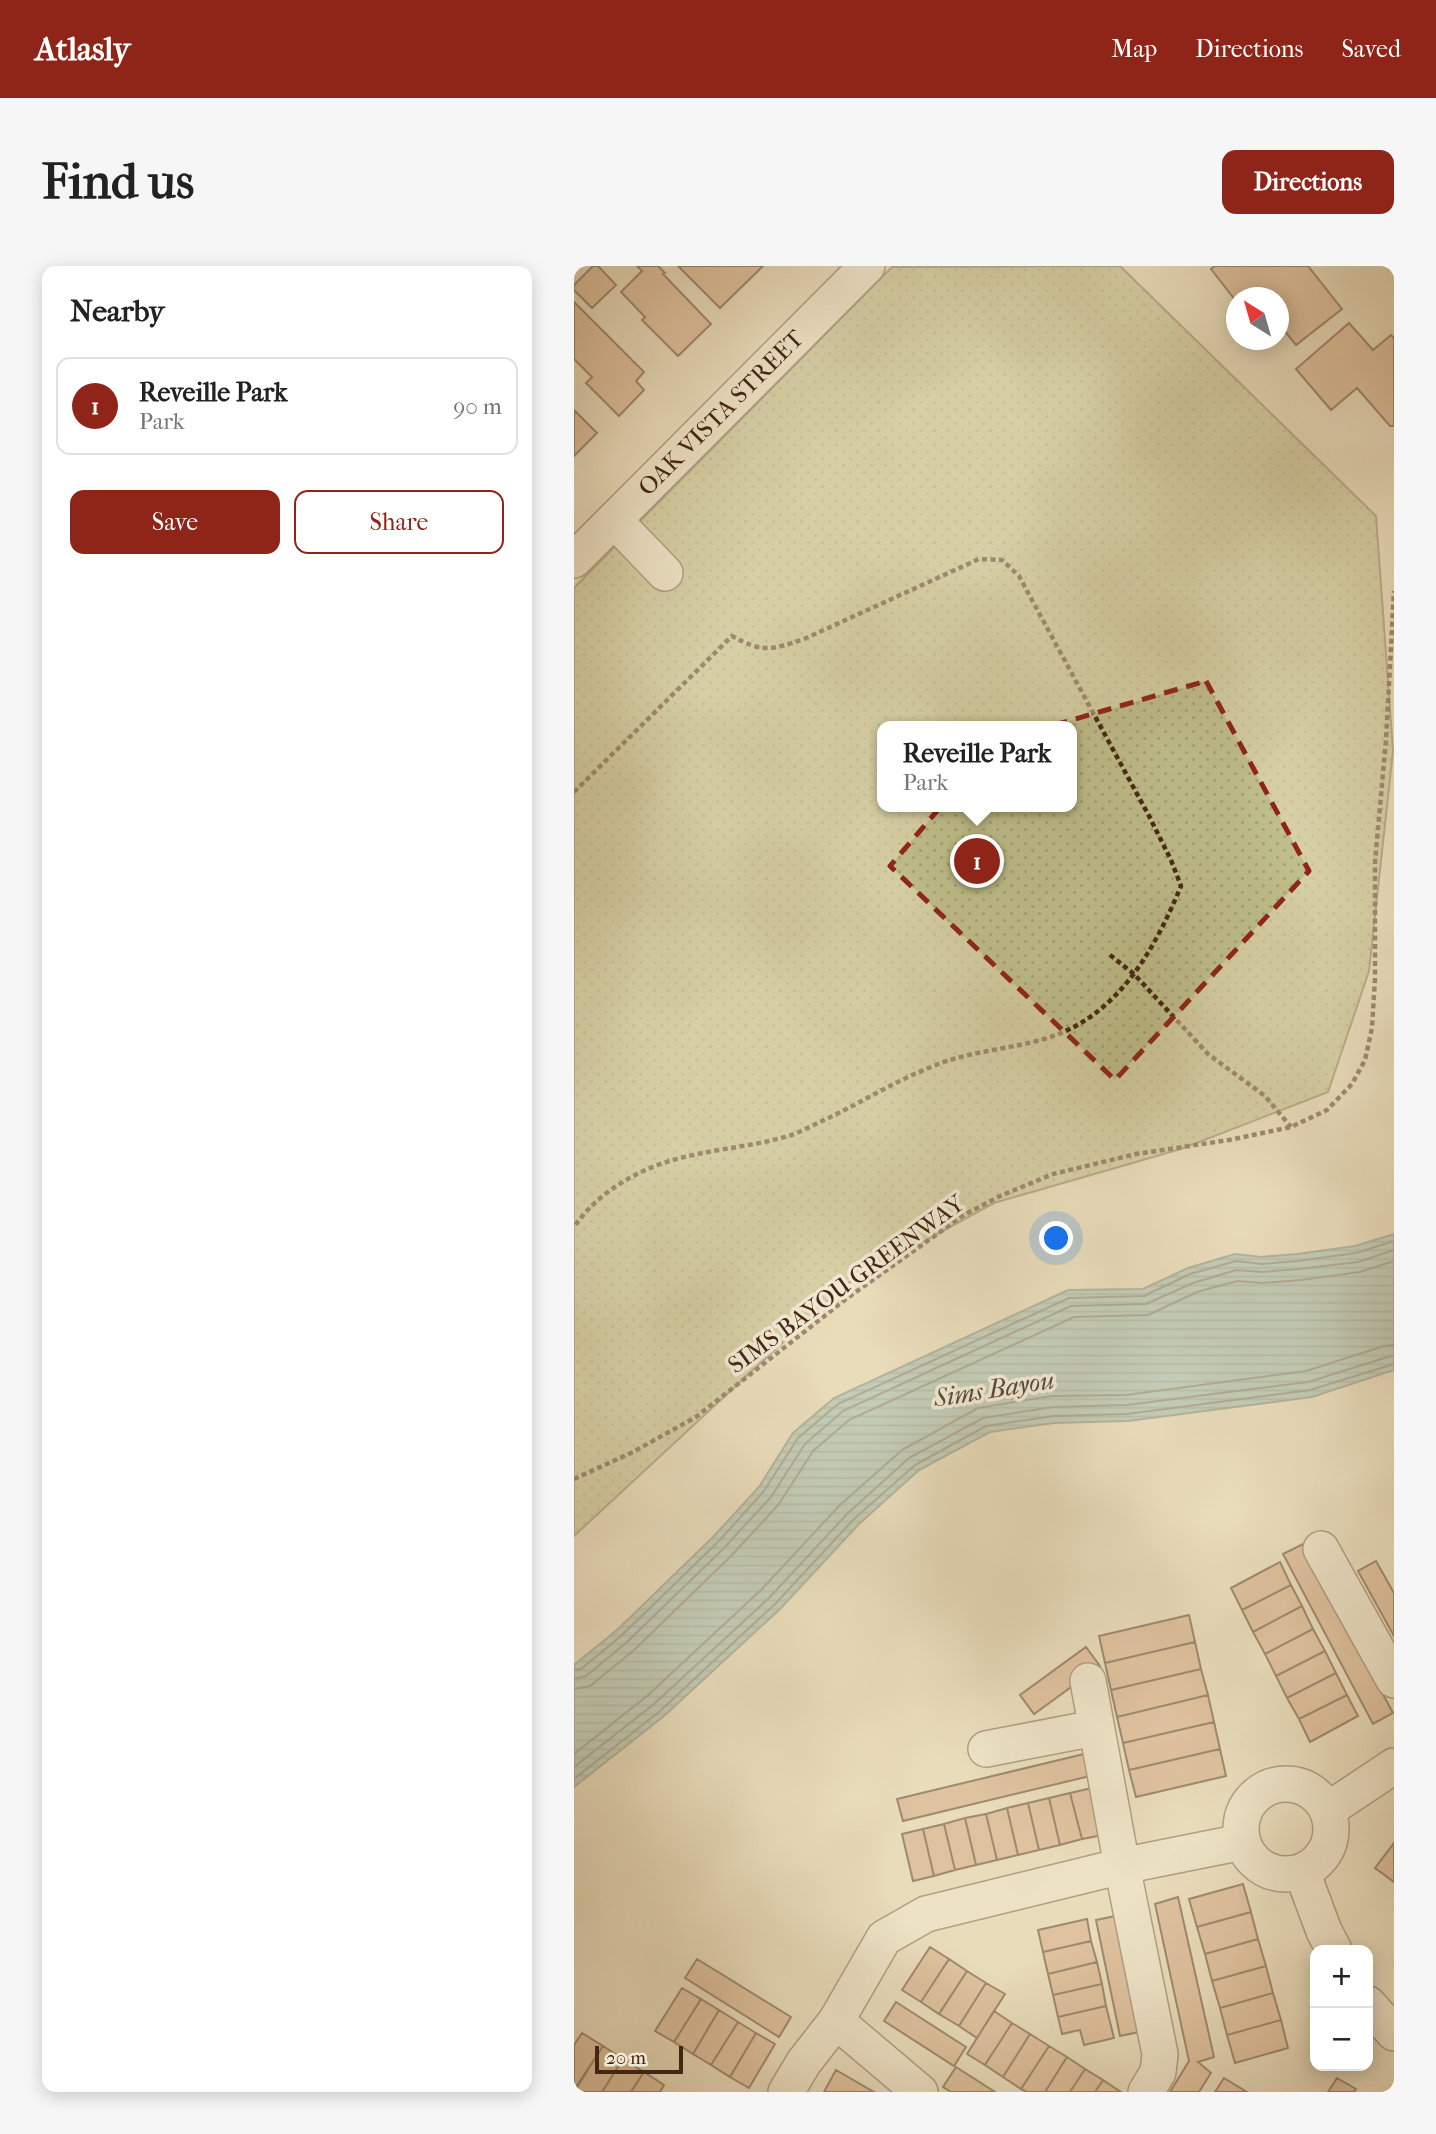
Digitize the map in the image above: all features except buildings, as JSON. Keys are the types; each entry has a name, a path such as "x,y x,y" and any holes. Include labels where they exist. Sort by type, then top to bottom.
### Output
{"street":[{"name":"OAK VISTA STREET","path":"574,560 867,266"},
{"path":"614,520 666,573"},
{"path":"1321,1549 1394,1680"},
{"path":"1088,1681 1160,2054 1158,2072 1146,2092"},
{"path":"986,1749 1095,1728"},
{"path":"1328,1810 1394,1766"},
{"path":"1278,1784 1308,1788 1320,1797 1328,1810 1332,1824 1331,1839 1325,1853 1303,1872 1288,1875 1259,1866 1249,1856 1242,1842 1244,1812 1252,1799 1264,1789 1278,1784"},
{"path":"786,2092 804,2062 836,2021 884,1938 926,1914 1122,1866 1242,1842"},
{"path":"1303,1872 1331,1945"},
{"path":"1372,2008 1394,2033"},
{"path":"836,2021 920,2092"}],"path":[{"path":"574,792 732,636 752,647 777,648 849,620 979,559 1002,561 1019,576 1149,816 1181,887 1164,929 1122,991 1084,1021 1045,1039 950,1058 790,1136 687,1156 638,1174 608,1192 574,1227"},
{"name":"SIMS BAYOU GREENWAY","path":"574,1479 631,1453 696,1417 846,1299 964,1215 1000,1196 1065,1171 1136,1154 1229,1140 1291,1127 1327,1110 1352,1084 1365,1060 1372,1028 1375,862 1386,740 1394,591"},
{"path":"1110,955 1134,974 1208,1054 1265,1096 1291,1127"}],"highlighted area":[{"path":"1206,681 1309,871 1115,1080 890,866 996,742"}],"shaded area":[{"path":"1120,266 1376,516 1393,751 1369,971 1328,1092 1181,1149 994,1203 846,1284 574,1536 574,588 892,267"}],"water":[{"name":"Sims Bayou","path":"1394,1234 1394,1370 1312,1397 1128,1421 1054,1423 990,1432 919,1470 859,1524 780,1609 664,1716 574,1787 574,1665 617,1630 713,1537 759,1487 793,1433 834,1398 1068,1290 1143,1289 1188,1268 1235,1254 1261,1257 1297,1254 1355,1246"}],"place":[{"name":"Reveille Park","path":"977,861"}]}
